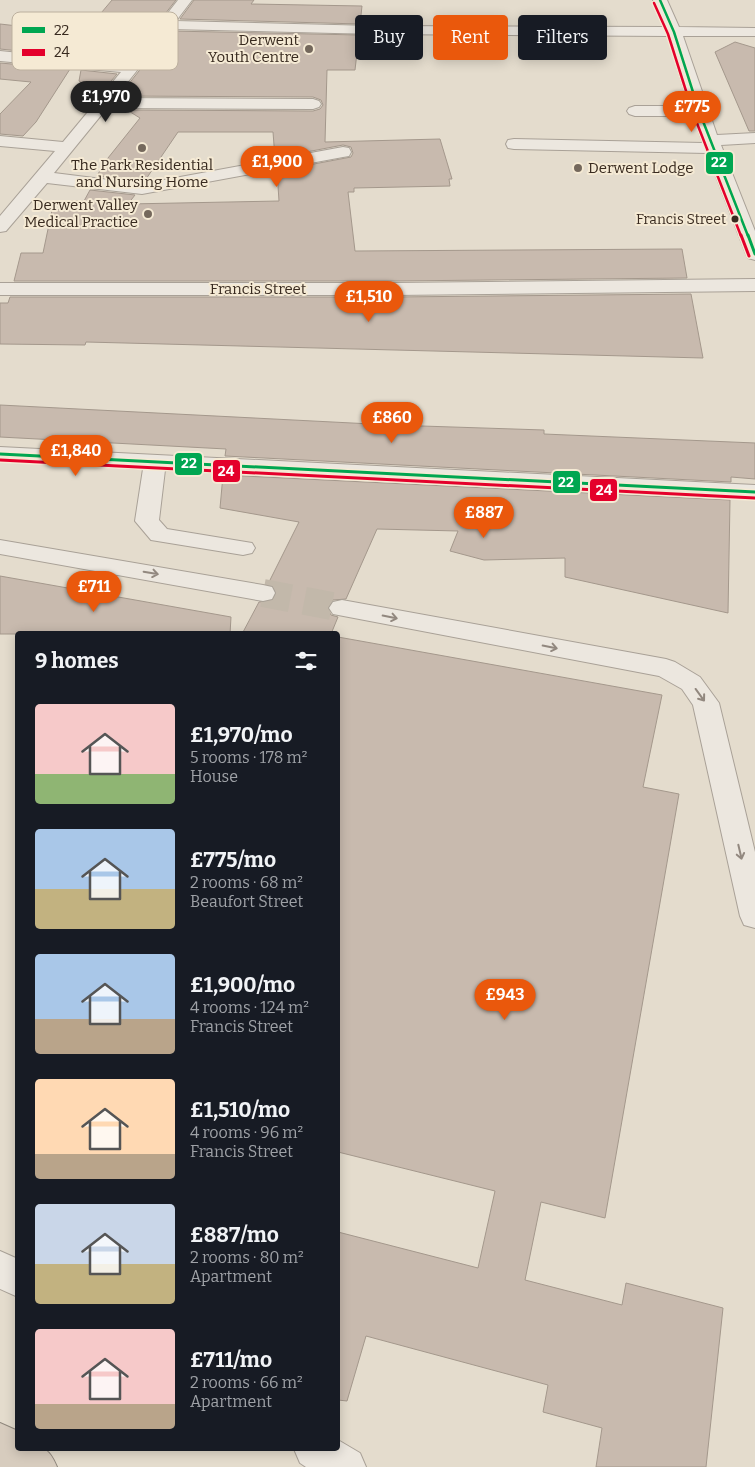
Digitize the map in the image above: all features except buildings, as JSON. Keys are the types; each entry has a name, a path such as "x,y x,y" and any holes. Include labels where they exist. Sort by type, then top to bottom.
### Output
{"highway":[{"path":"0,1443 37,1467"}],"street":[{"path":"175,12 184,0"},
{"path":"660,0 674,32 699,111 755,254"},
{"path":"178,26 375,35 755,32"},
{"path":"0,227 131,70"},
{"path":"102,103 313,104"},
{"path":"635,110 699,111"},
{"path":"514,144 713,144 755,138"},
{"path":"0,142 68,147"},
{"path":"41,177 142,189 343,152"},
{"name":"Francis Street","path":"0,289 394,289 755,284"},
{"path":"0,454 155,464 755,492"},
{"path":"155,464 147,521 159,534 243,548"},
{"path":"0,546 263,593"},
{"path":"342,608 666,668 691,683 706,702 755,916"},
{"path":"0,1269 15,1277"},
{"path":"318,1451 346,1467"}],"tunnel":[{"path":"263,593 342,608"}],"transit line":[{"name":"22","path":"660,0 674,32 699,111 755,254"},
{"name":"24","path":"654,3 668,34 693,113 749,256"},
{"name":"22","path":"0,454 755,492"},
{"name":"24","path":"0,460 755,498"}],"place":[{"name":"Derwent Youth Centre","path":"309,49"},
{"name":"The Park Residential and Nursing Home","path":"142,148"},
{"name":"Derwent Lodge","path":"578,168"},
{"name":"Derwent Valley Medical Practice","path":"148,214"},
{"name":"Francis Street","path":"735,219"}]}
